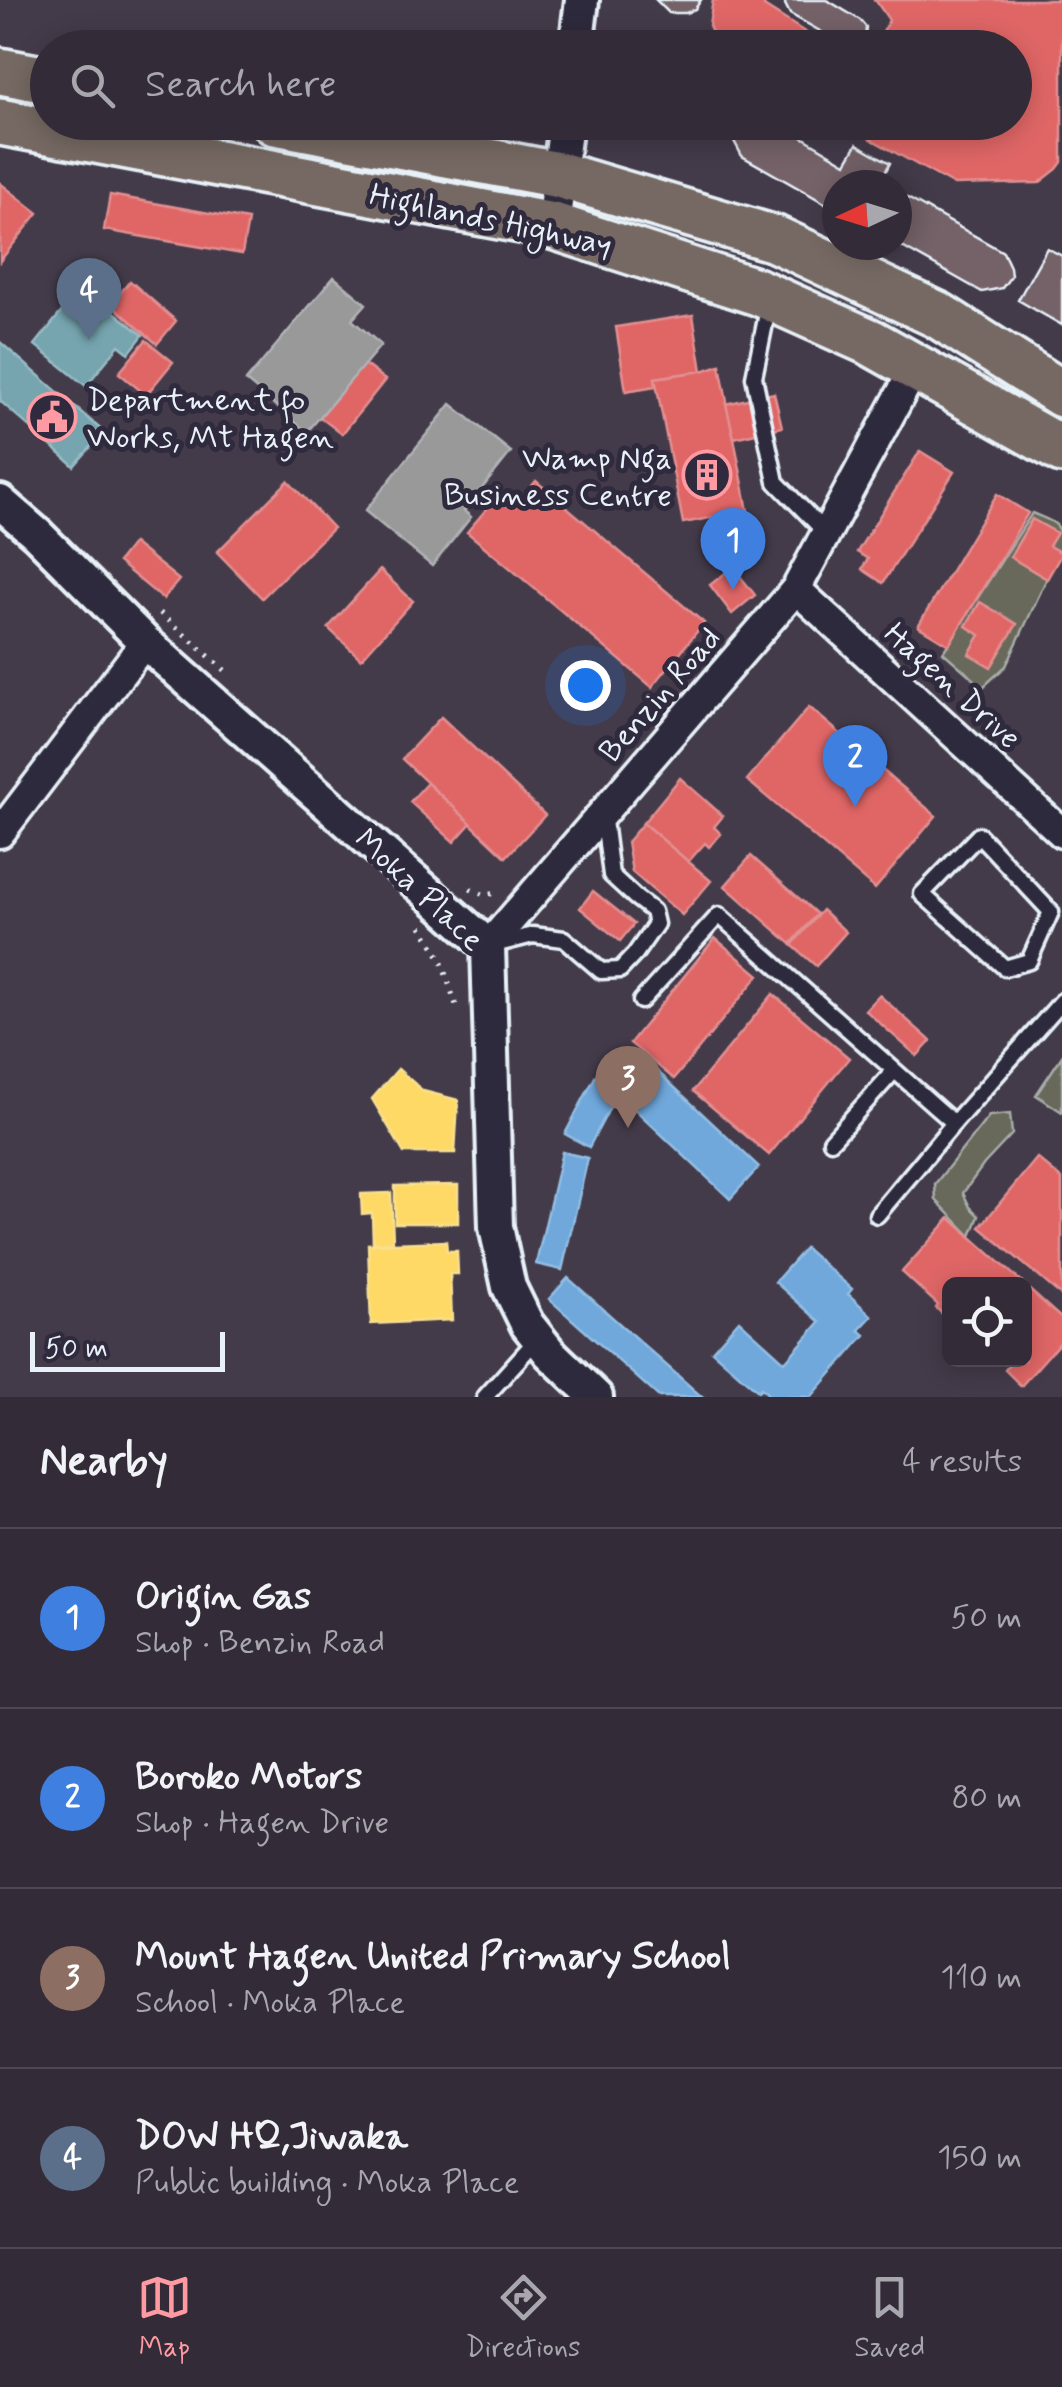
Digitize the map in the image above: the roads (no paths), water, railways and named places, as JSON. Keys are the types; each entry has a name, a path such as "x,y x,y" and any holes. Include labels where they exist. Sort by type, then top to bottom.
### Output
{"highway":[{"path":"0,71 30,77"},
{"name":"Highlands Highway","path":"0,122 30,128"},
{"name":"Highlands Highway","path":"96,140 553,226 770,298 872,343 1062,450"},
{"name":"Highlands Highway","path":"371,140 559,175 776,238 938,315 1062,394"}],"street":[{"path":"578,30 582,0"},
{"path":"553,226 564,140"},
{"name":"Benzin Road","path":"488,946 796,589 916,366"},
{"name":"Moka Place","path":"0,502 145,642 488,946 496,1227 509,1287 538,1338 596,1397"},
{"name":"Hagen Drive","path":"796,589 1062,833"},
{"path":"0,833 145,642"}],"lane":[{"path":"770,298 754,377 776,482 826,534"},
{"path":"488,946 533,935 564,939 601,971 620,970 635,954 656,924 653,911 611,875 603,813"},
{"path":"979,835 1051,912 1029,961 1005,968 922,894 979,835"},
{"path":"641,1000 719,914 954,1123"},
{"path":"877,1215 1062,1000"},
{"path":"831,1140 894,1071"},
{"path":"485,1397 538,1338"}],"place":[{"name":"DOW HQ,Jiwaka","path":"89,340"},
{"name":"Department fo Works, Mt Hagen","path":"52,417"},
{"name":"Wamp Nga Business Centre","path":"707,475"},
{"name":"Origin Gas","path":"733,590"},
{"name":"Boroko Motors","path":"855,807"},
{"name":"Mount Hagen United Primary School","path":"628,1128"}]}
